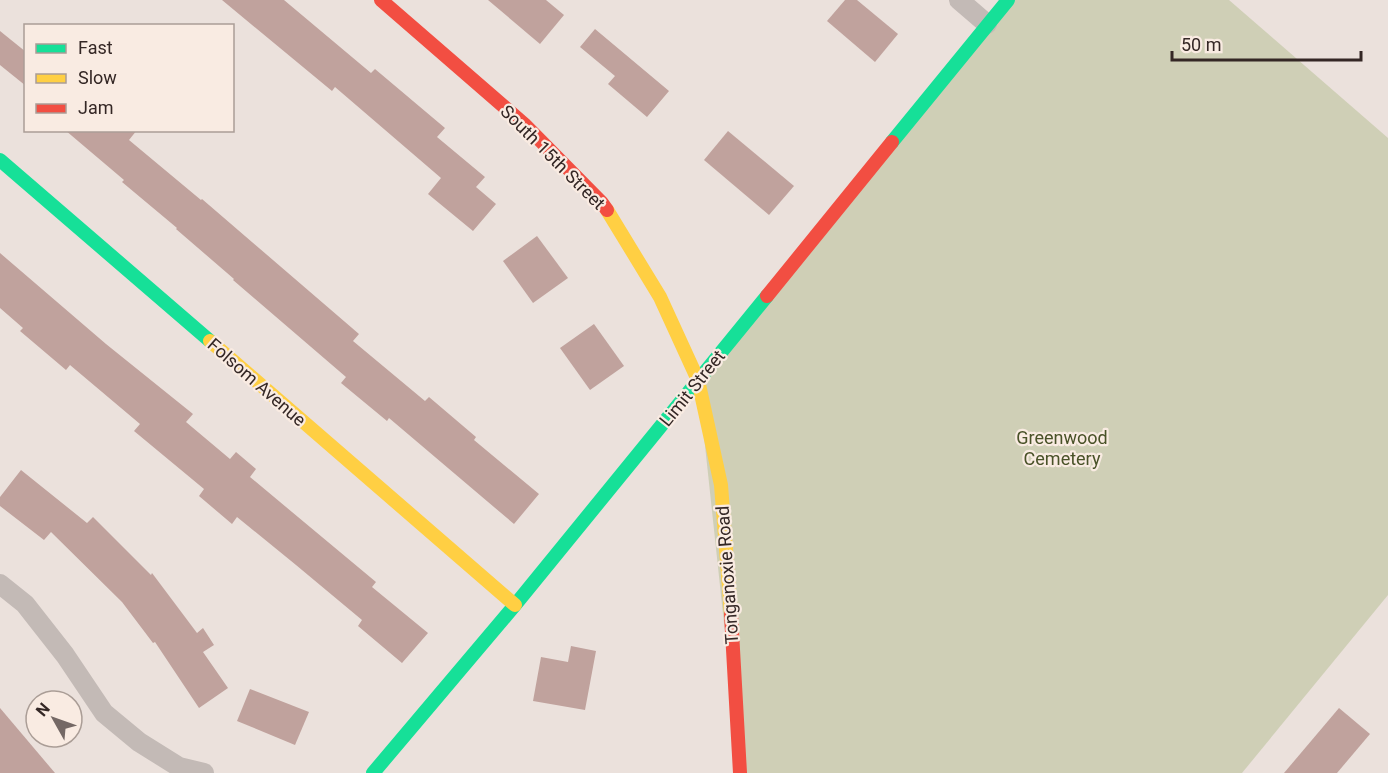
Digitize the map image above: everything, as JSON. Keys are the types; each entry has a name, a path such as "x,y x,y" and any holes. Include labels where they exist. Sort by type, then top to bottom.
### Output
{"street":[{"name":"South 15th Street","path":"381,0 524,124 602,202 660,297 698,380"},
{"path":"959,0 987,24"},
{"name":"Limit Street","path":"373,773 515,605 1008,0"},
{"name":"Folsom Avenue","path":"0,160 515,605"},
{"name":"Tonganoxie Road","path":"698,380 720,485 727,552 740,773"},
{"path":"0,584 25,604 65,655 104,713 139,742 179,767 204,773"}],"green space":[{"name":"Greenwood Cemetery","path":"1008,0 1229,0 1388,138 1388,595 1242,773 740,773 698,380"}],"building":[{"path":"222,0 284,0 371,73 375,69 445,128 437,137 485,177 476,187 496,204 473,231 428,194 441,178 335,87 332,91"},
{"path":"488,0 546,0 564,15 540,44"},
{"path":"845,0 857,0 898,34 875,62 827,21"},
{"path":"595,29 669,91 647,117 608,84 615,76 580,47"},
{"path":"0,31 24,50 24,84 0,65"},
{"path":"728,131 794,186 769,215 704,160"},
{"path":"67,132 135,132 129,140 202,199 359,334 353,341 425,401 429,397 476,437 474,440 539,494 514,524 389,418 387,421 341,383 346,377 122,182 124,180"},
{"path":"537,236 568,278 533,303 503,261"},
{"path":"0,253 106,344 193,414 186,422 230,459 236,452 256,469 250,477 376,582 372,587 428,633 402,663 358,626 362,620 296,565 237,517 232,524 199,496 204,489 134,431 140,424 70,365 66,370 20,331 23,328 0,308"},
{"path":"594,324 624,366 590,390 560,348"},
{"path":"21,470 87,523 93,517 151,575 152,573 197,633 203,628 214,645 203,652 228,688 199,708 155,642 153,643 122,602 51,532 44,540 0,506 0,497"},
{"path":"571,646 596,651 585,710 533,701 541,657 568,662"},
{"path":"250,689 309,712 295,745 237,721"},
{"path":"0,708 24,736 24,749 35,749 55,773 0,773"},
{"path":"1339,708 1370,734 1337,773 1284,773"}],"traffic: fast":[{"path":"892,142 1008,0"},
{"path":"0,160 210,341"},
{"path":"373,773 515,605 767,296"}],"traffic: slow":[{"path":"607,210 660,297 698,380 721,485 731,614"},
{"path":"210,341 515,605"}],"traffic: jam":[{"path":"381,0 524,124 607,210"},
{"path":"767,296 892,142"},
{"path":"731,614 740,773"}]}
